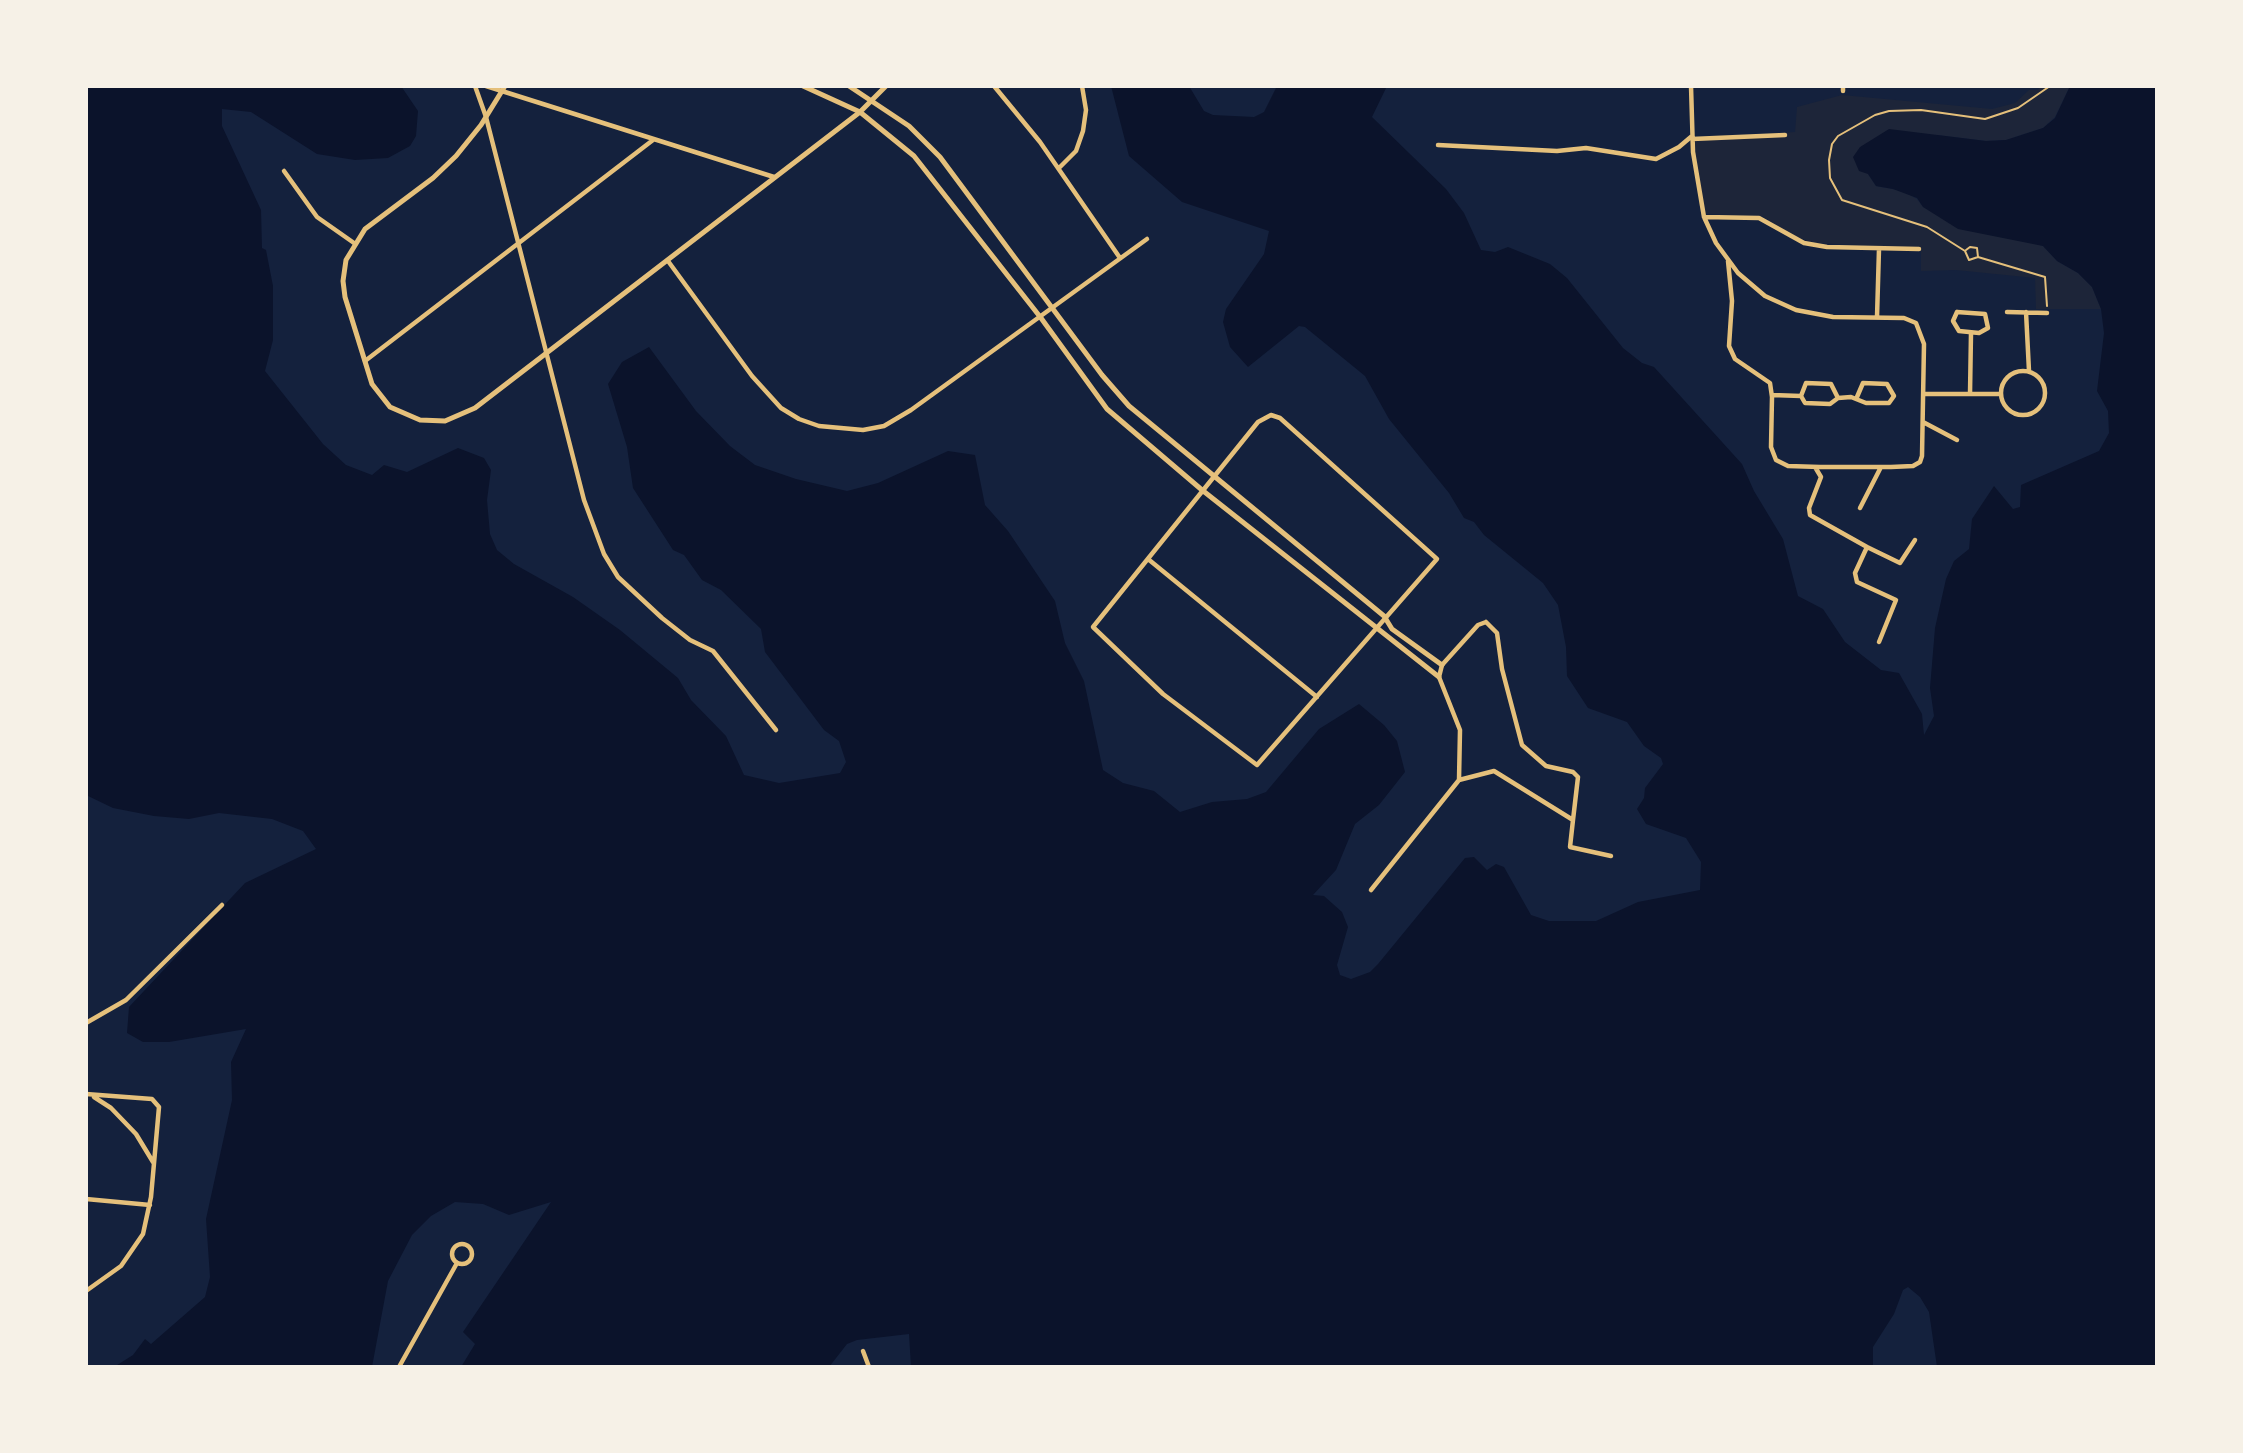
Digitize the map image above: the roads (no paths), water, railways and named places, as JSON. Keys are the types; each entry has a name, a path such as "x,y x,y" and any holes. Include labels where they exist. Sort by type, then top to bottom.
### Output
{"street":[{"path":"475,86 486,117 545,354 590,518 611,566 622,581 662,618 690,640 713,651 776,730"},
{"path":"486,86 504,88 653,140 774,177"},
{"path":"803,86 860,112 902,144 926,168 1041,318 1103,406 1202,490 1439,677 1460,730 1459,780"},
{"path":"849,86 915,131 946,164 1117,394 1387,619 1397,633 1442,665"},
{"path":"504,88 486,117 451,162 371,224 354,243 345,266 344,289 372,384 385,403 407,416 432,422 452,419 470,412 860,112 886,86"},
{"path":"994,86 1059,168 1120,258"},
{"path":"1059,168 1076,150 1083,131 1086,110 1082,86"},
{"path":"1692,86 1692,137 1704,217 1728,261 1765,296 1796,310 1833,317 1904,318 1916,323 1924,344 1920,462 1913,466 1881,467 1788,466 1776,460 1771,447 1772,395 1765,376 1735,359 1731,352 1732,301 1728,261"},
{"path":"1438,145 1557,151 1586,148 1656,159 1679,148 1692,137 1785,135"},
{"path":"364,362 653,140"},
{"path":"284,171 317,216 354,243"},
{"path":"1704,217 1755,217 1804,243 1827,247 1919,249"},
{"path":"668,261 775,403 799,419 832,429 870,429 891,423 1041,318 1147,239"},
{"path":"1877,317 1879,249"},
{"path":"2007,312 2047,313"},
{"path":"2026,312 2029,372"},
{"path":"1954,314 1985,314 1988,328 1970,333 1955,327 1954,314"},
{"path":"1970,333 1970,394"},
{"path":"2015,372 2029,372 2041,379 2046,396 2040,407 2029,414 2015,415 2003,404 1999,394 2007,378 2015,372"},
{"path":"1801,396 1806,383 1831,384 1838,398"},
{"path":"1801,396 1805,403 1830,404 1838,398 1854,397 1866,403 1889,403 1894,397 1887,384 1863,383 1854,397"},
{"path":"1924,394 1999,394"},
{"path":"1772,395 1801,396"},
{"path":"1264,417 1280,418 1437,559 1257,765 1167,698 1098,634 1094,623 1214,476 1264,417"},
{"path":"1923,422 1957,440"},
{"path":"1814,466 1821,477 1809,508 1810,515 1900,563 1915,540"},
{"path":"1860,508 1881,467"},
{"path":"1867,547 1855,578 1893,598 1897,604 1879,642"},
{"path":"1147,559 1317,697"},
{"path":"1439,677 1442,665 1481,623 1486,622 1495,629 1502,669 1522,745 1543,764 1573,772 1578,777 1570,847 1611,856"},
{"path":"1391,641 1397,633"},
{"path":"1371,890 1459,780 1494,771 1573,820"},
{"path":"86,1023 126,1000 222,905"},
{"path":"86,1292 105,1280 127,1259 143,1234 150,1205 159,1107 156,1101 148,1098 87,1094"},
{"path":"87,1094 105,1103 136,1134 150,1153 154,1166"},
{"path":"86,1199 150,1205"},
{"path":"465,1244 470,1247 472,1257 463,1264 457,1263 453,1259 454,1248 465,1244"},
{"path":"400,1367 457,1263"},
{"path":"863,1351 869,1367"}]}
